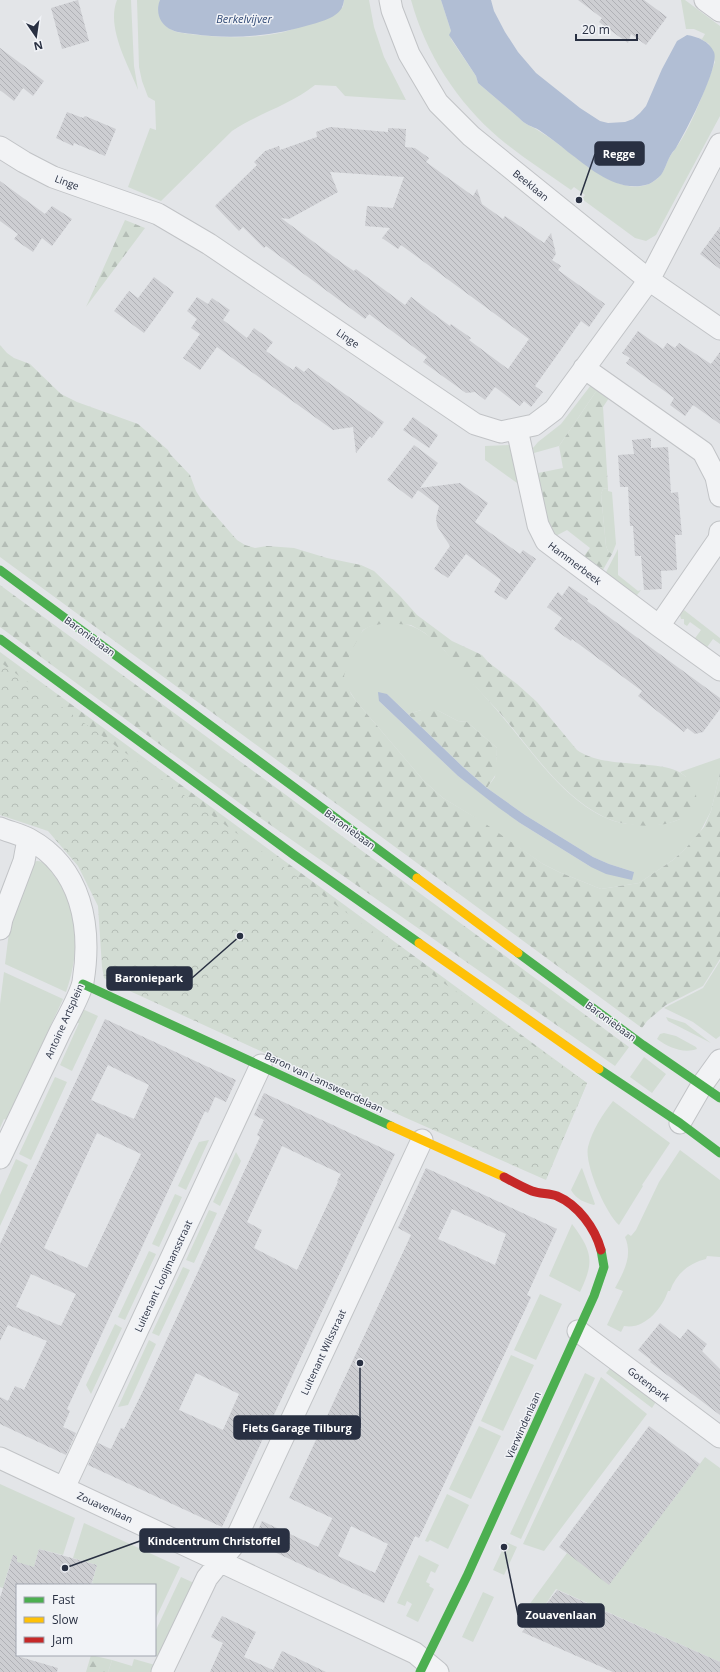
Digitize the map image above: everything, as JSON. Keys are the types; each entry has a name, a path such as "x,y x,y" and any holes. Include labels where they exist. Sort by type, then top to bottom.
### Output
{"main road":[{"name":"Baroniebaan","path":"0,570 643,1045 720,1098"},
{"path":"0,639 294,855 617,1082 680,1123 720,1153"},
{"name":"Baron van Lamsweerdelaan","path":"83,984 533,1191 557,1196"},
{"name":"Vierwindenlaan","path":"428,1668 467,1576 578,1331 604,1269 602,1248 597,1239 579,1212 557,1196"}],"street":[{"name":"Beeklaan","path":"390,0 392,10 409,54 438,103 470,136 649,280 720,329"},
{"path":"705,0 720,11"},
{"name":"Linge","path":"0,147 24,162 53,177 158,214 209,244 475,424 501,432 534,425 554,410 649,280 720,144"},
{"path":"584,368 703,452 716,477 720,496"},
{"name":"Hammerbeek","path":"518,428 538,525 546,540 659,626 720,670"},
{"path":"659,626 719,539 720,532"},
{"name":"Antoine Artsplein","path":"0,828 28,839 45,850 62,868 73,884 82,904 86,925 83,984 2,1147"},
{"path":"0,929 2,919 24,861 28,839"},
{"path":"680,1123 702,1085 720,1060"},
{"name":"Luitenant Looijmansstraat","path":"64,1488 261,1065"},
{"name":"Luitenant Wilsstraat","path":"162,1672 207,1578 232,1547 422,1140"},
{"name":"Gotenpark","path":"578,1331 720,1437"},
{"name":"Zouavenlaan","path":"0,1458 415,1653 428,1668"}],"green space":[{"path":"117,0 131,0 134,66 138,90 116,34 114,11"},
{"path":"137,0 160,0 158,9 160,18 164,25 174,31 201,35 237,37 261,36 284,32 306,24 343,7 344,0 369,0 374,27 384,57 406,100 345,96 336,86 315,85 285,104 232,131 161,201 128,187 150,128 156,130 155,101 148,97 139,67"},
{"path":"411,0 441,0 451,31 451,39 476,76 478,83 524,122 548,137 593,170 615,182 627,186 639,187 650,184 660,176 692,120 715,62 709,44 698,37 702,39 705,34 694,29 686,29 681,0 685,0 720,26 720,116 656,235 646,241 635,238 582,199 585,195 574,187 571,190 535,165 499,138 484,124 457,93 434,58 417,20"},
{"path":"125,220 145,228 86,307"},
{"path":"0,345 14,358 30,364 61,394 77,402 138,424 168,450 190,475 196,491 201,499 237,540 245,545 255,548 267,546 294,548 327,558 361,565 374,571 417,615 452,641 482,655 488,662 517,684 537,702 577,750 589,756 604,760 665,767 677,771 686,777 693,786 696,793 695,804 688,813 679,820 654,826 640,826 614,821 604,817 573,796 560,784 444,650 425,633 411,625 386,623 371,626 363,630 350,653 344,676 351,694 356,701 424,781 443,798 483,822 543,864 601,889 639,883 673,860 686,848 704,827 711,811 720,773 720,959 703,986 666,1005 647,1021 642,1028 0,557"},
{"path":"591,385 597,390 559,446 534,453 533,448 538,442 561,424"},
{"path":"597,390 609,398 603,407 608,488 603,489 601,494 606,546 608,551 612,554 600,575 582,559 590,548 567,530 552,538 537,475 538,473 563,468 559,446"},
{"path":"512,445 524,488 485,460 485,446"},
{"path":"608,488 608,491 612,492 616,544 612,554 608,551 606,546 601,494 603,489"},
{"path":"618,549 618,575 638,591 641,590 633,600 603,578"},
{"path":"0,585 629,1047 615,1066 249,810 0,627"},
{"path":"684,610 720,638 720,644 713,639 705,650 693,641 701,630 690,622 687,626 684,624 684,619 681,619 680,615"},
{"path":"395,622 407,624 426,634 435,641 451,657 550,774 578,801 594,812 611,820 626,824 656,825 666,824 680,819 686,777 680,772 720,758 720,773 711,811 699,834 673,860 639,883 601,889 543,864 474,817 443,798 424,781 356,701 349,690 344,676 348,658 361,632 372,626","holes":["387,694 408,714 421,710 437,710 458,721 467,722 497,748 495,777 487,788 525,815 593,857 634,872 591,867 520,823 458,776 379,701"]},
{"path":"0,652 587,1083 577,1107 0,688"},
{"path":"0,662 445,984 587,1083 546,1180 404,1117 104,978 98,906 78,866 48,831 0,815"},
{"path":"421,710 437,710 458,721 467,722 497,748 496,774 487,788 408,714"},
{"path":"34,862 42,862 48,867 62,887 73,916 75,931 74,962 66,992 5,964 9,932 13,917"},
{"path":"720,961 720,1036 716,1039 693,1022 664,1008 703,988"},
{"path":"4,972 63,999 7,1120 4,1119 0,1128 0,1004"},
{"path":"78,1007 98,1016 72,1071 60,1065 79,1023 77,1023"},
{"path":"666,1017 685,1023 711,1043 668,1021"},
{"path":"664,1033 676,1036 697,1049 686,1051 666,1045 657,1039 660,1034"},
{"path":"644,1057 666,1074 652,1093 630,1077"},
{"path":"55,1077 67,1082 31,1160 19,1154"},
{"path":"613,1101 670,1143 642,1185 643,1186 619,1225 608,1211 602,1200 589,1165 588,1155 588,1147 595,1128"},
{"path":"209,1140 186,1190 178,1186 199,1142"},
{"path":"680,1150 720,1180 720,1257 707,1256 706,1259 689,1266 676,1279 661,1305 651,1317 638,1325 624,1326 621,1332 607,1325 623,1291 615,1288 628,1257 625,1237 628,1234 631,1236 636,1230 659,1182"},
{"path":"236,1152 241,1161 220,1206 213,1202"},
{"path":"16,1159 28,1165 0,1226 0,1195"},
{"path":"582,1168 595,1204 594,1205 584,1202 571,1190"},
{"path":"175,1194 182,1197 159,1247 152,1244"},
{"path":"209,1210 217,1213 194,1263 186,1260"},
{"path":"572,1224 584,1242 589,1256 588,1272 580,1292 549,1276"},
{"path":"149,1251 156,1254 125,1320 118,1317"},
{"path":"183,1267 190,1270 159,1336 152,1333"},
{"path":"540,1294 562,1304 536,1360 514,1350"},
{"path":"115,1324 122,1328 91,1394 86,1385"},
{"path":"149,1340 156,1344 128,1405 118,1407"},
{"path":"511,1355 534,1365 503,1431 481,1421"},
{"path":"612,1366 657,1400 652,1408 606,1373"},
{"path":"585,1373 595,1378 521,1539 510,1534"},
{"path":"601,1377 647,1414 544,1551 523,1544"},
{"path":"479,1426 501,1436 471,1499 449,1489"},
{"path":"705,1457 720,1468 720,1662 556,1589 541,1611 529,1605 567,1553 670,1504"},
{"path":"0,1484 75,1518 63,1555 39,1549 34,1567 11,1561 4,1584 7,1590 0,1587"},
{"path":"447,1494 469,1505 448,1549 430,1540 428,1542 425,1541"},
{"path":"84,1523 180,1567 156,1618 156,1584 94,1584 92,1583 97,1565 73,1558"},
{"path":"506,1542 517,1547 504,1575 493,1570"},
{"path":"419,1555 439,1565 435,1573 431,1571 426,1582 434,1589 418,1622 406,1616 412,1604 407,1601 405,1606 397,1603"},
{"path":"181,1577 194,1583 160,1657 156,1656 156,1630"},
{"path":"483,1592 494,1597 473,1642 462,1637"},
{"path":"91,1656 112,1660 108,1672 86,1672"},
{"path":"134,1659 155,1665 152,1672 108,1672 112,1660 132,1666"}],"water":[{"name":"Berkelvijver","path":"160,0 344,0 341,9 337,13 330,18 319,22 268,34 223,37 179,32 168,28 164,25 158,13"},
{"path":"441,0 491,0 494,11 505,32 518,52 536,73 580,108 600,121 608,123 625,122 633,119 646,106 662,69 677,41 687,35 699,38 706,42 714,52 715,59 712,70 701,99 661,175 649,184 638,186 626,186 616,183 586,166 558,143 524,122 478,83 476,76 449,35 451,31"},
{"path":"378,692 387,694 487,788 525,815 593,857 634,872 632,880 606,874 591,867 520,823 499,808 458,776 379,701"}],"building":[{"path":"78,0 89,41 62,49 51,8"},
{"path":"578,0 644,0 667,17 646,45 631,34 628,43 599,22 602,18"},
{"path":"0,48 44,81 33,96 23,88 14,101 0,90"},
{"path":"67,112 83,118 85,116 116,129 105,156 74,143 73,146 56,138"},
{"path":"330,127 388,132 388,128 406,129 405,147 415,148 429,158 426,162 473,196 477,189 482,204 503,219 505,216 544,243 551,233 556,254 552,260 561,266 558,270 605,304 589,327 581,321 535,386 543,392 531,407 524,401 520,406 495,387 485,400 475,392 466,393 423,362 427,357 369,314 365,319 266,246 264,248 243,227 239,231 215,206 257,165 254,162 265,151 279,146 280,150 317,137 316,132","holes":["330,172 404,177 393,208 367,206 365,226 390,228 382,238 398,249 401,245 529,339 508,369 469,340 471,338 451,324 450,326 411,297 405,305 356,269 354,271 345,265 281,218 289,219 338,192"]},
{"path":"0,181 45,214 52,206 72,219 52,246 42,238 33,252 14,239 18,234 0,221"},
{"path":"720,227 720,269 700,254"},
{"path":"154,277 174,292 144,333 114,311 129,291 138,298"},
{"path":"197,297 208,304 212,298 230,310 223,320 247,338 254,328 273,342 266,351 293,370 296,366 304,372 308,368 384,422 372,438 370,436 356,453 353,427 333,430 217,347 200,370 183,358 200,334 191,328 197,319 187,311"},
{"path":"638,331 663,349 667,343 675,348 679,343 711,364 720,352 720,424 693,405 685,416 670,405 674,398 626,363 630,358 622,353"},
{"path":"413,417 438,435 429,448 403,430"},
{"path":"651,438 651,448 668,447 671,493 678,492 682,535 675,535 677,570 661,571 662,589 644,590 641,556 635,556 633,526 630,526 628,487 620,487 618,455 634,454 632,440"},
{"path":"414,445 438,463 420,488 460,483 488,503 475,522 520,554 523,550 536,559 506,600 494,592 501,580 466,554 448,578 434,569 450,546 437,526 436,518 439,506 418,490 412,499 387,480"},
{"path":"569,586 588,599 587,601 720,698 720,709 703,732 695,734 687,728 684,732 638,696 642,691 572,639 571,641 554,629 562,618 547,607 558,592 562,596"},
{"path":"105,1019 236,1080 226,1102 215,1097 208,1113 205,1111 67,1409 70,1411 63,1427 76,1433 66,1455 0,1424 0,1397 8,1401 15,1386 24,1390 47,1341 8,1325 0,1341 0,1244","holes":["108,1065 149,1085 134,1119 91,1100","97,1133 141,1154 87,1268 44,1248","31,1274 76,1294 61,1326 16,1307"]},
{"path":"264,1093 395,1154 222,1527 88,1465 98,1443 111,1449 121,1428 124,1429 142,1393 260,1137 257,1135 264,1120 254,1115","holes":["282,1146 341,1174 297,1270 254,1248 262,1230 247,1222","196,1373 239,1394 223,1430 179,1410"]},
{"path":"426,1168 557,1229 527,1295 531,1297 419,1538 415,1536 384,1603 253,1542 262,1521 318,1547 332,1519 289,1498 411,1235 398,1228","holes":["452,1209 506,1234 495,1265 438,1239","351,1526 388,1544 375,1573 338,1556"]},
{"path":"660,1323 680,1339 688,1329 707,1344 702,1351 720,1369 720,1415 650,1362 651,1360 638,1350"},
{"path":"649,1426 700,1464 609,1585 559,1547"},
{"path":"39,1549 97,1565 91,1584 16,1584 16,1656 58,1668 57,1672 0,1672 0,1598 13,1555 17,1556 17,1562 34,1567"},
{"path":"557,1590 720,1662 720,1672 613,1672 522,1632 538,1609 541,1611"},
{"path":"222,1616 256,1632 244,1657 273,1670 282,1651 326,1672 210,1672 223,1643 211,1637"}],"traffic: fast":[{"path":"0,570 417,878"},
{"path":"0,639 294,855 419,943"},
{"path":"518,953 643,1045 720,1098"},
{"path":"83,984 391,1126"},
{"path":"599,1069 680,1123 720,1153"},
{"path":"420,1672 467,1576 594,1296 604,1267 601,1250"}],"traffic: slow":[{"path":"417,878 518,953"},
{"path":"419,943 599,1069"},
{"path":"391,1126 504,1177"}],"traffic: jam":[{"path":"504,1177 532,1191 557,1196 572,1205 585,1218 595,1234 601,1250"}],"place":[{"name":"Regge","path":"579,200"},
{"name":"Baroniepark","path":"240,936"},
{"name":"Fiets Garage Tilburg","path":"360,1363"},
{"name":"Zouavenlaan","path":"504,1547"},
{"name":"Kindcentrum Christoffel","path":"65,1568"}]}
